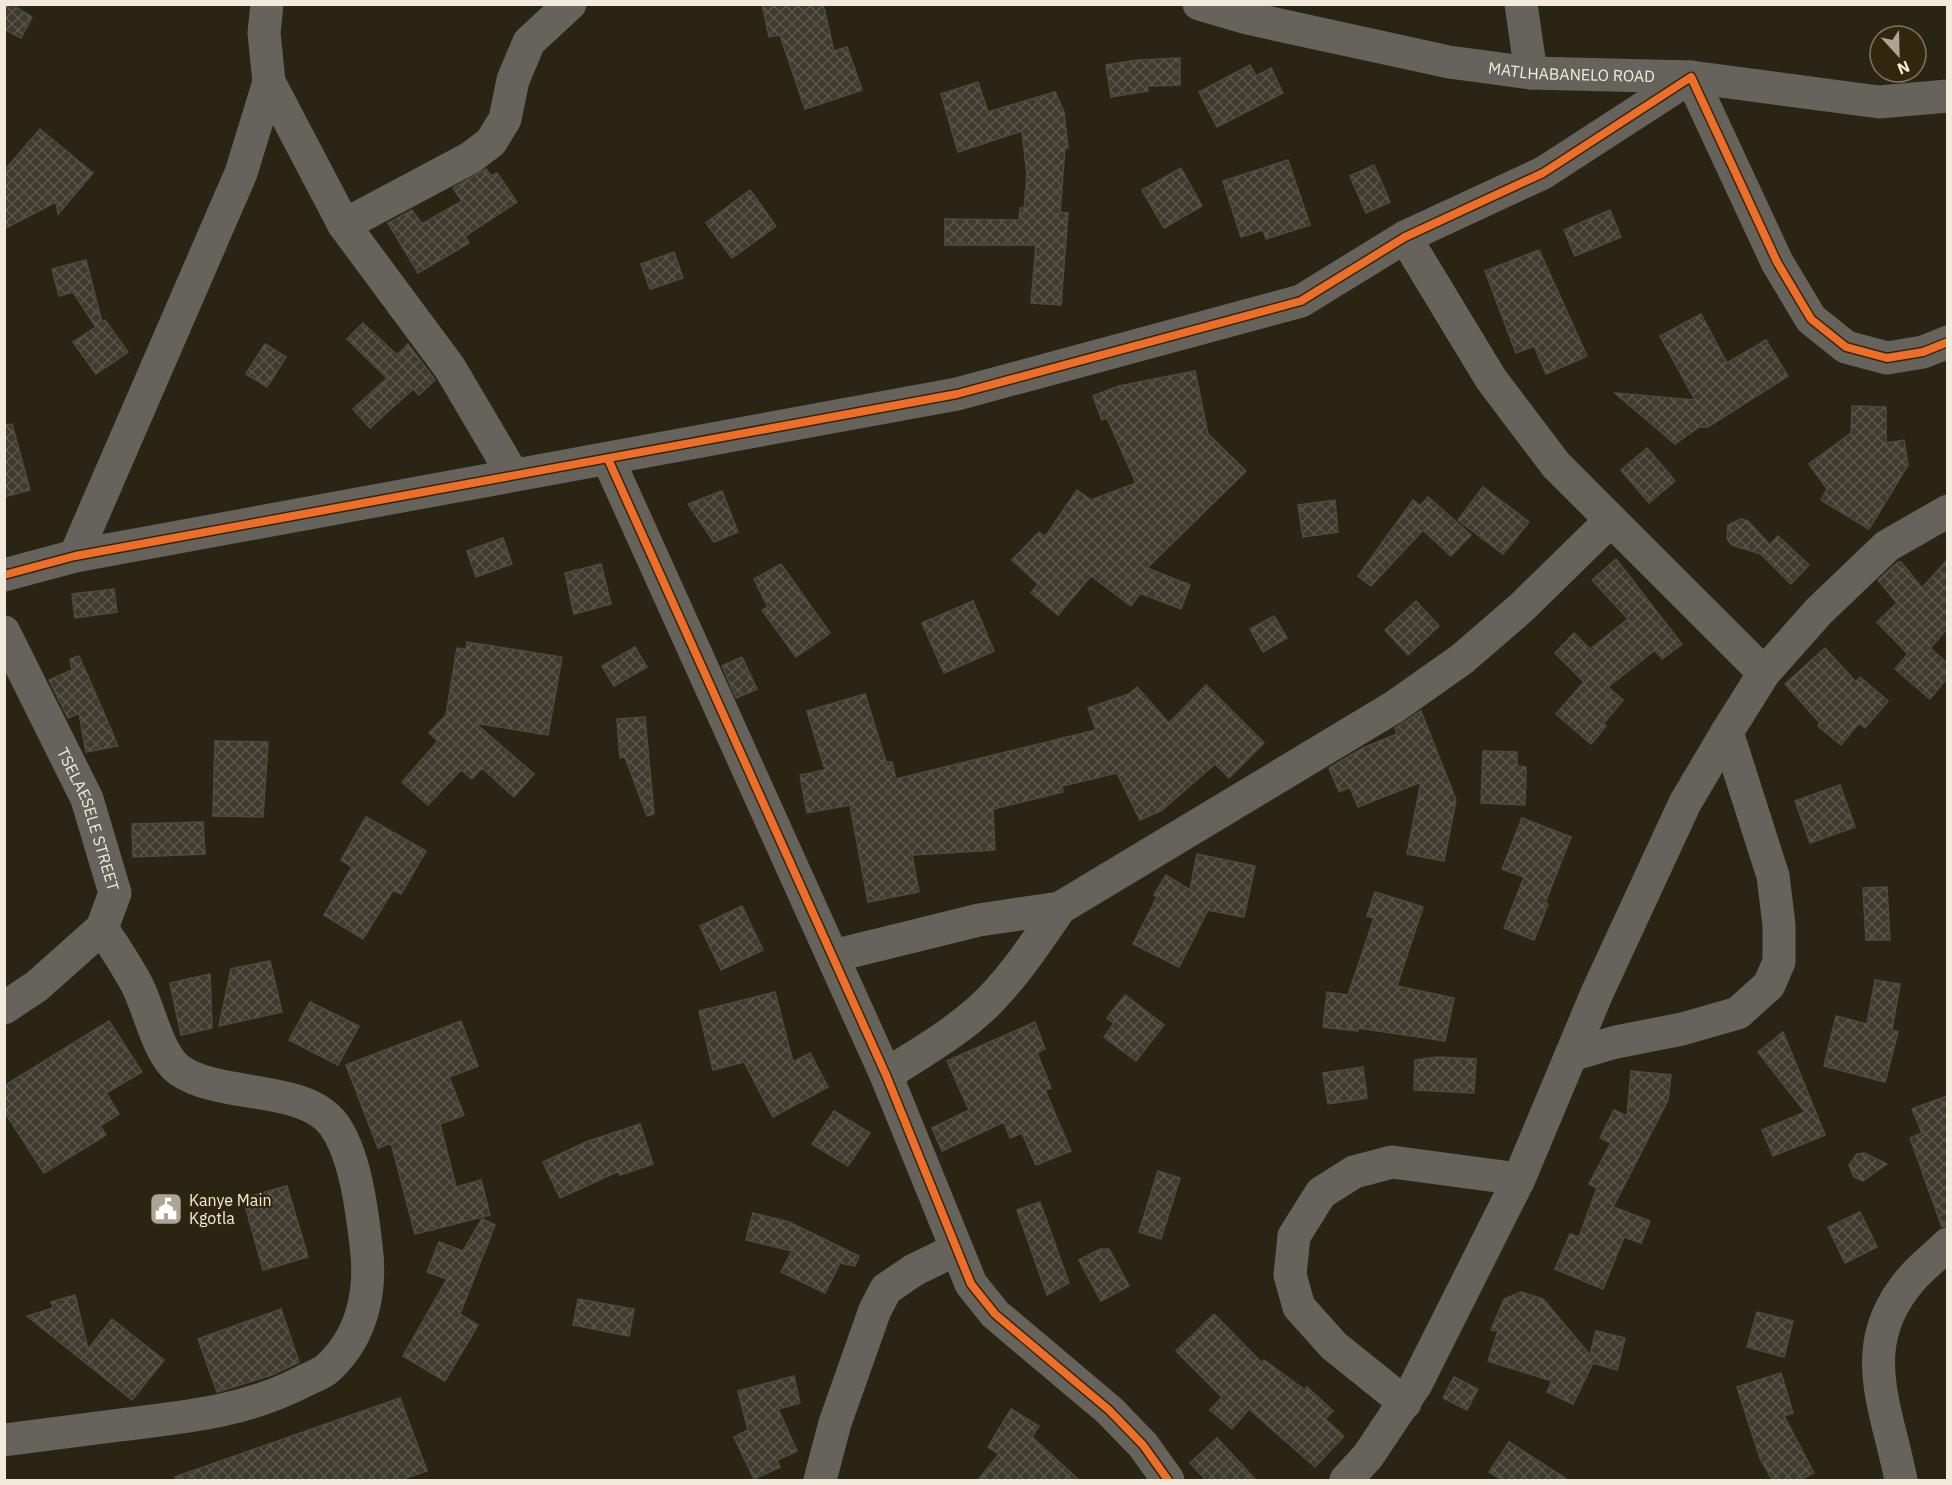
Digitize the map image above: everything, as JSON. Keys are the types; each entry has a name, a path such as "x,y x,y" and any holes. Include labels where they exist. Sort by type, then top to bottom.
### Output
{"street":[{"path":"267,4 264,33 269,82 344,225 450,368 513,475"},
{"path":"344,225 454,167 491,142 505,119 513,80 529,42 570,4"},
{"name":"MATLHABANELO ROAD","path":"1199,4 1248,18 1449,62 1531,73 1690,77 1879,102 1947,96"},
{"path":"1521,4 1531,73"},
{"path":"4,575 75,556 957,394 1301,301 1405,237 1543,173 1690,77 1777,262 1811,319 1846,347 1887,358 1923,352 1947,342"},
{"path":"75,556 242,173 269,82"},
{"path":"1405,237 1491,380 1556,465 1764,673"},
{"path":"608,459 886,1075 970,1284 995,1314 1109,1410 1143,1445 1168,1480"},
{"path":"1346,1480 1368,1456 1405,1403 1520,1179 1571,1055 1685,803 1727,732 1764,673 1819,611 1887,546 1947,511"},
{"path":"833,956 980,920 1060,908 1394,707 1462,658 1521,608 1611,520"},
{"name":"TSELAESELE STREET","path":"4,632 87,799 115,893 102,928 37,986 4,1008"},
{"path":"1571,1055 1616,1042 1682,1029 1738,1013 1769,985 1779,962 1779,925 1773,876 1727,732"},
{"path":"886,1075 936,1043 989,1001 1030,952 1060,908"},
{"path":"4,1440 201,1416 250,1404 289,1389 327,1369 356,1333 370,1276 361,1200 349,1160 334,1125 320,1112 302,1102 224,1088 179,1070 168,1059 138,986 102,928"},
{"path":"1405,1403 1334,1346 1299,1307 1290,1275 1294,1236 1321,1193 1354,1172 1392,1162 1520,1179"},
{"path":"1901,1480 1876,1362 1881,1333 1894,1305 1913,1277 1947,1247"},
{"path":"820,1480 834,1423 875,1310 886,1289 914,1270 955,1250"}],"building":[{"path":"4,4 11,4 32,17 21,38 4,29"},
{"path":"762,4 823,4 834,51 847,47 862,90 805,109 780,35 769,37"},
{"path":"1180,58 1180,85 1147,86 1148,91 1111,97 1106,65 1138,60"},
{"path":"1250,65 1256,76 1271,68 1283,93 1217,127 1199,92"},
{"path":"978,82 988,112 1055,92 1064,112 1068,148 1065,148 1060,212 1068,213 1061,305 1031,303 1036,245 945,245 945,219 1019,220 1020,208 1024,208 1027,176 1022,131 958,152 941,94"},
{"path":"40,129 93,173 58,214 56,202 4,229 4,171"},
{"path":"1288,160 1310,225 1266,239 1263,230 1241,237 1223,181"},
{"path":"1374,165 1390,202 1366,213 1350,176"},
{"path":"1181,168 1202,206 1164,228 1142,190"},
{"path":"486,169 491,176 497,173 517,202 465,236 469,243 418,273 388,223 412,210 422,224 462,201 453,188"},
{"path":"750,190 776,226 732,258 706,223"},
{"path":"1610,210 1621,237 1575,256 1564,230"},
{"path":"1539,250 1587,356 1546,374 1534,346 1516,353 1485,271"},
{"path":"674,252 683,278 650,289 641,264"},
{"path":"86,260 102,322 105,320 128,352 96,374 73,342 96,327 73,292 59,296 52,269"},
{"path":"1701,314 1727,363 1766,340 1788,376 1708,427 1699,427 1675,444 1615,393 1695,400 1660,336"},
{"path":"363,323 397,355 408,344 435,380 419,395 413,389 370,428 353,409 387,378 347,339"},
{"path":"265,344 286,357 267,387 246,374"},
{"path":"1195,371 1208,434 1246,471 1147,568 1190,585 1181,609 1140,593 1131,606 1091,576 1058,615 1031,593 1038,584 1012,560 1039,532 1045,537 1077,490 1091,500 1136,483 1107,418 1102,420 1093,396 1119,386"},
{"path":"1852,406 1886,407 1886,443 1904,440 1908,465 1869,529 1821,500 1827,489 1809,464 1851,433"},
{"path":"12,424 30,490 4,497 4,425"},
{"path":"1647,448 1675,481 1649,503 1621,470"},
{"path":"1483,487 1529,522 1503,554 1458,520"},
{"path":"722,491 738,532 714,542 688,504"},
{"path":"1428,497 1471,535 1451,556 1423,530 1371,586 1358,576 1413,500 1420,506"},
{"path":"1335,500 1338,532 1303,537 1298,505"},
{"path":"1741,519 1748,521 1770,545 1778,536 1809,565 1791,584 1761,554 1732,545 1727,539 1728,525"},
{"path":"503,538 512,564 476,577 467,551"},
{"path":"1616,559 1682,644 1662,659 1655,650 1608,687 1623,700 1603,724 1606,726 1591,744 1556,714 1584,682 1555,653 1574,633 1590,649 1628,619 1592,580"},
{"path":"1947,560 1947,629 1930,648 1947,663 1947,678 1930,699 1895,669 1908,654 1877,622 1897,603 1878,580 1898,562 1901,562 1922,588"},
{"path":"601,564 611,604 574,614 565,573"},
{"path":"781,564 830,633 796,657 762,610 768,607 754,579"},
{"path":"114,589 117,612 75,618 72,594"},
{"path":"973,601 994,651 944,673 922,623"},
{"path":"1416,601 1439,626 1408,655 1385,630"},
{"path":"1274,616 1287,638 1263,652 1250,629"},
{"path":"467,642 562,657 548,735 475,723 534,774 514,797 482,768 472,779 461,770 428,805 402,782 438,741 429,733 446,715 457,648 466,649"},
{"path":"635,647 647,667 614,686 602,666"},
{"path":"1825,648 1856,682 1860,677 1888,701 1865,728 1859,723 1841,745 1818,726 1820,723 1785,684"},
{"path":"79,656 118,746 86,752 79,713 68,718 49,680 72,670 70,659"},
{"path":"742,657 757,689 736,698 722,666"},
{"path":"1206,685 1264,743 1229,778 1215,764 1162,810 1140,820 1117,773 1062,786 1063,792 993,809 995,850 912,855 919,892 868,902 850,805 807,813 800,775 825,770 807,711 865,694 886,762 892,762 896,779 1096,730 1088,708 1129,694 1137,687 1169,723"},
{"path":"1421,711 1456,800 1444,861 1407,854 1421,782 1358,807 1350,787 1339,792 1329,768 1363,748 1397,734 1395,728"},
{"path":"645,717 654,814 647,816 625,757 620,758 617,719"},
{"path":"215,741 268,742 263,817 213,816"},
{"path":"1483,751 1517,752 1517,766 1526,767 1525,805 1481,803"},
{"path":"1840,785 1855,827 1810,843 1795,801"},
{"path":"366,817 426,851 401,894 393,890 363,939 324,915 352,867 341,860"},
{"path":"1522,818 1571,837 1545,903 1548,904 1534,940 1504,928 1524,877 1502,869"},
{"path":"203,822 205,854 133,857 132,824"},
{"path":"1197,854 1255,866 1244,917 1208,910 1179,967 1133,944 1157,897 1154,895 1166,875 1190,890"},
{"path":"1887,887 1890,940 1866,940 1863,888"},
{"path":"1375,892 1423,907 1397,986 1454,998 1445,1041 1358,1028 1358,1031 1323,1027 1327,992 1348,995 1374,918 1367,916"},
{"path":"742,906 763,950 721,970 700,926"},
{"path":"270,961 282,1012 219,1026 231,969"},
{"path":"210,974 212,1028 181,1035 170,983"},
{"path":"1875,980 1900,984 1892,1030 1898,1032 1885,1082 1824,1066 1836,1016 1867,1024"},
{"path":"775,992 793,1062 810,1053 828,1087 773,1117 744,1062 713,1070 699,1011"},
{"path":"1125,995 1164,1025 1136,1061 1104,1037 1114,1023 1107,1018"},
{"path":"310,1002 359,1026 338,1065 289,1040"},
{"path":"109,1021 142,1072 106,1093 119,1114 100,1126 106,1135 44,1173 4,1111 4,1086"},
{"path":"461,1021 478,1066 449,1077 464,1115 440,1124 456,1187 481,1180 490,1215 415,1234 391,1143 378,1148 346,1065"},
{"path":"1035,1022 1045,1049 1037,1053 1051,1088 1045,1090 1071,1151 1036,1165 1022,1133 1010,1138 1004,1122 942,1151 932,1128 969,1110 947,1061"},
{"path":"1783,1032 1825,1135 1773,1156 1762,1130 1805,1112 1758,1052"},
{"path":"1438,1057 1476,1059 1474,1093 1414,1090 1415,1060"},
{"path":"1363,1067 1367,1098 1328,1104 1323,1073"},
{"path":"1631,1071 1671,1075 1668,1100 1613,1207 1650,1221 1641,1243 1624,1237 1603,1289 1555,1269 1570,1234 1579,1237 1597,1188 1589,1184 1611,1143 1600,1138 1614,1110 1627,1116"},
{"path":"1947,1096 1947,1226 1942,1227 1910,1138 1922,1133 1912,1109"},
{"path":"834,1111 870,1133 848,1166 812,1144"},
{"path":"640,1124 653,1164 620,1175 619,1171 560,1198 543,1162 586,1142"},
{"path":"1864,1153 1887,1164 1863,1181 1854,1177 1849,1165 1857,1154"},
{"path":"1158,1171 1180,1178 1161,1239 1139,1232"},
{"path":"287,1186 308,1257 263,1270 243,1198"},
{"path":"1040,1202 1069,1283 1047,1295 1017,1210"},
{"path":"1860,1212 1877,1247 1845,1263 1828,1227"},
{"path":"753,1213 789,1222 859,1256 855,1266 840,1263 825,1293 781,1272 792,1251 746,1240"},
{"path":"482,1219 495,1225 460,1314 478,1325 445,1381 403,1356 447,1279 427,1272 439,1242 463,1251"},
{"path":"1100,1249 1109,1249 1129,1286 1101,1301 1079,1260"},
{"path":"1521,1292 1543,1299 1590,1355 1596,1331 1625,1338 1617,1370 1593,1363 1573,1404 1547,1392 1552,1381 1488,1361 1498,1331 1491,1330 1504,1299"},
{"path":"75,1295 88,1349 112,1319 164,1360 132,1400 27,1316 53,1308 51,1302"},
{"path":"578,1299 634,1309 629,1336 573,1325"},
{"path":"281,1309 299,1362 272,1375 217,1392 198,1339"},
{"path":"1757,1312 1793,1321 1784,1357 1747,1347"},
{"path":"1214,1314 1262,1363 1264,1360 1305,1390 1307,1387 1333,1411 1325,1419 1344,1436 1315,1467 1249,1409 1232,1429 1210,1410 1222,1397 1176,1351"},
{"path":"1781,1373 1793,1413 1784,1416 1814,1473 1800,1480 1772,1480 1760,1458 1737,1387"},
{"path":"794,1376 800,1403 778,1409 797,1451 777,1460 780,1467 754,1479 734,1437 748,1430 738,1391"},
{"path":"1454,1377 1478,1389 1467,1410 1443,1398"},
{"path":"400,1398 427,1471 400,1480 176,1480 175,1477"},
{"path":"1011,1409 1039,1426 1032,1437 1079,1480 978,1480 999,1454 988,1447"},
{"path":"1217,1438 1256,1480 1206,1480 1190,1463"},
{"path":"1509,1442 1568,1480 1502,1480 1489,1472"}],"cycle path":[{"path":"4,575 75,556 957,394 1301,301 1405,237 1543,173 1691,77 1777,262 1811,319 1846,347 1887,358 1923,352 1948,342"},
{"path":"608,459 886,1075 971,1284 995,1314 1109,1410 1143,1445 1168,1480"}],"place":[{"name":"Kanye Main Kgotla","path":"166,1209"}]}
